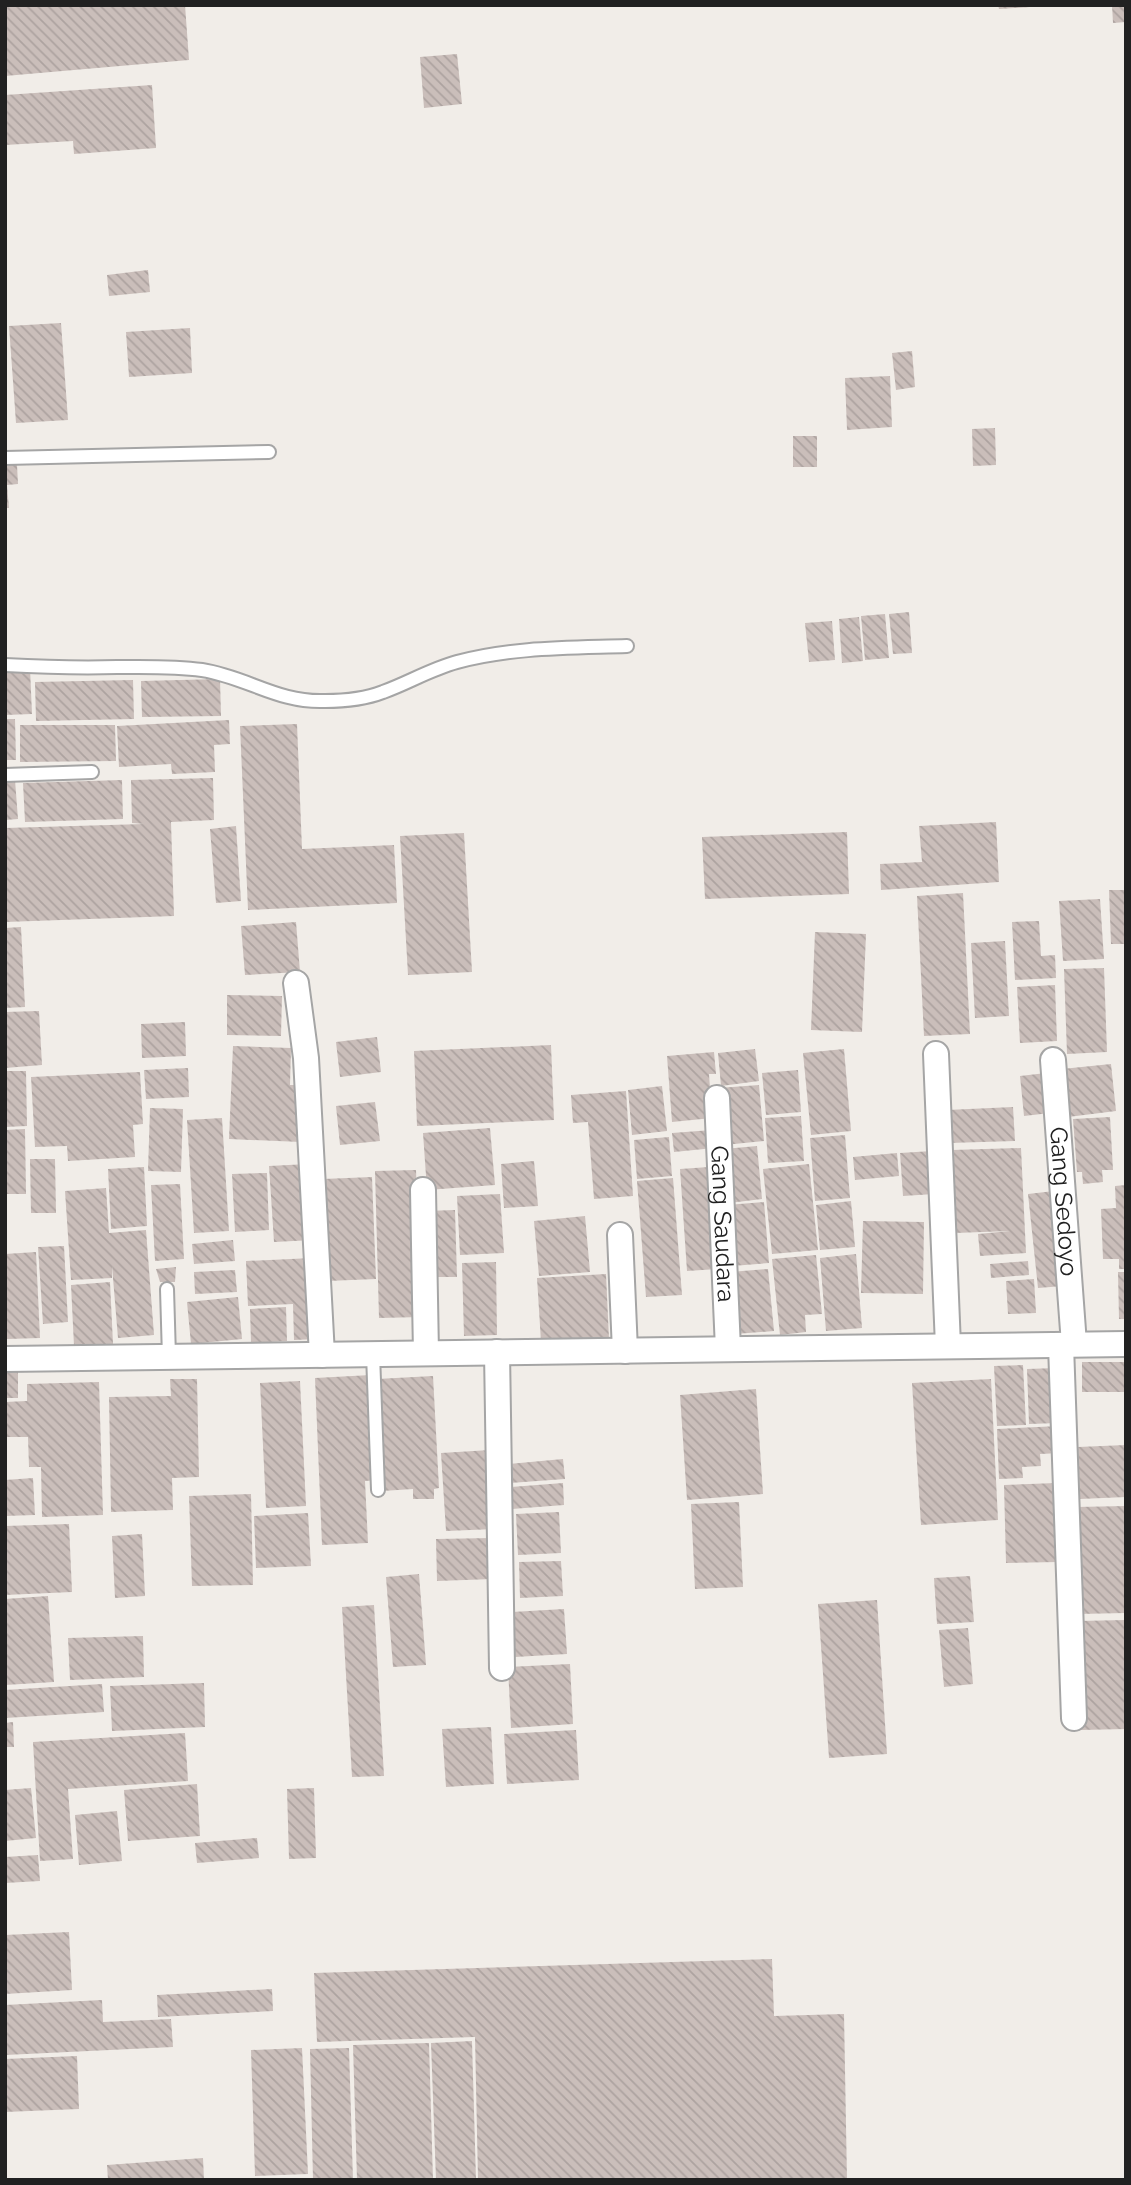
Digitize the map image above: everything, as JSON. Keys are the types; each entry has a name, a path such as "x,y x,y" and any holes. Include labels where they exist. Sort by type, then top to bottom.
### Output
{"street":[{"path":"296,983 306,1058 322,1355"},
{"path":"936,1054 948,1346"},
{"name":"Gang Sedoyo","path":"1053,1060 1067,1345 1074,1718"},
{"name":"Gang Saudara","path":"717,1098 729,1349"},
{"path":"424,1190 426,1353"},
{"path":"620,1235 625,1351"},
{"path":"5,1359 1126,1344"},
{"path":"497,1352 502,1668"}],"lane":[{"path":"5,458 269,452"},
{"path":"5,666 169,667 202,670 234,677 278,696 322,702 357,699 382,693 456,662 504,651 626,646"},
{"path":"5,775 92,772"},
{"path":"167,1289 169,1357"},
{"path":"373,1354 378,1490"}],"building":[{"path":"5,5 185,5 189,60 5,76"},
{"path":"998,5 1030,5 1030,7 999,9"},
{"path":"1112,5 1126,5 1126,22 1113,23"},
{"path":"457,54 462,104 424,108 420,57"},
{"path":"152,85 156,148 74,154 73,141 5,145 5,95"},
{"path":"148,270 150,292 109,296 107,275"},
{"path":"61,323 68,420 16,423 9,326"},
{"path":"190,328 192,373 129,377 126,332"},
{"path":"912,351 915,387 896,390 892,353"},
{"path":"890,376 892,427 847,430 845,378"},
{"path":"995,428 996,465 973,466 972,429"},
{"path":"793,436 817,436 817,467 793,467"},
{"path":"5,465 17,465 18,484 7,485 9,508 5,508"},
{"path":"909,612 912,653 893,654 889,614"},
{"path":"885,614 889,658 865,660 861,616"},
{"path":"859,617 863,661 842,663 839,619"},
{"path":"832,621 835,660 809,662 805,623"},
{"path":"30,668 32,714 5,715 5,669"},
{"path":"220,679 221,716 142,717 141,681"},
{"path":"133,680 134,719 36,721 35,682"},
{"path":"5,719 15,719 16,760 5,760"},
{"path":"229,720 230,744 214,745 215,772 172,774 171,764 119,767 117,726"},
{"path":"297,724 302,849 394,845 397,903 248,910 240,726"},
{"path":"20,725 115,725 116,761 20,762"},
{"path":"213,778 214,820 171,822 174,916 5,922 5,828 144,824 132,823 131,780"},
{"path":"5,780 15,780 18,819 5,820"},
{"path":"122,780 123,819 25,822 23,783"},
{"path":"996,822 999,882 881,890 880,864 922,862 919,826"},
{"path":"236,826 241,901 216,903 210,829"},
{"path":"847,832 849,894 705,899 702,837"},
{"path":"464,833 472,972 408,975 400,836"},
{"path":"1109,890 1126,890 1126,944 1111,944"},
{"path":"963,893 970,1034 924,1036 917,896"},
{"path":"1100,899 1104,959 1063,961 1059,901"},
{"path":"1039,921 1041,956 1055,955 1056,978 1015,980 1012,922"},
{"path":"296,922 300,972 245,975 241,926"},
{"path":"21,927 25,1007 5,1008 5,928"},
{"path":"815,932 866,934 862,1032 811,1030"},
{"path":"1005,941 1009,1016 975,1018 971,943"},
{"path":"1104,968 1107,1052 1067,1054 1064,969"},
{"path":"1055,985 1057,1041 1020,1043 1017,987"},
{"path":"227,995 282,996 281,1036 227,1035"},
{"path":"39,1011 42,1065 5,1068 5,1012"},
{"path":"185,1022 186,1056 142,1058 141,1024"},
{"path":"377,1037 381,1072 340,1077 336,1042"},
{"path":"551,1045 554,1120 417,1126 414,1051"},
{"path":"233,1046 291,1048 290,1085 303,1085 301,1142 229,1139"},
{"path":"755,1049 759,1081 721,1086 718,1053"},
{"path":"844,1049 851,1131 811,1135 803,1053"},
{"path":"714,1052 716,1074 709,1074 712,1118 672,1122 667,1056"},
{"path":"1111,1064 1116,1111 1068,1117 1062,1069"},
{"path":"188,1068 189,1097 146,1099 144,1070"},
{"path":"798,1070 801,1112 766,1115 762,1073"},
{"path":"5,1071 26,1071 27,1126 5,1127"},
{"path":"140,1072 143,1124 133,1125 135,1157 68,1161 67,1146 35,1147 31,1077"},
{"path":"1046,1073 1050,1113 1024,1116 1020,1076"},
{"path":"759,1085 764,1141 724,1145 719,1088"},
{"path":"662,1086 667,1131 632,1135 628,1090"},
{"path":"626,1091 633,1196 594,1199 588,1122 573,1123 571,1095"},
{"path":"375,1102 380,1141 340,1145 336,1106"},
{"path":"1013,1107 1015,1141 949,1143 947,1110"},
{"path":"150,1108 183,1109 181,1172 148,1171"},
{"path":"801,1116 804,1161 768,1163 765,1118"},
{"path":"1110,1117 1113,1170 1102,1170 1103,1182 1083,1184 1082,1172 1077,1172 1073,1119"},
{"path":"222,1118 229,1231 194,1233 187,1120"},
{"path":"490,1128 495,1185 427,1190 423,1133"},
{"path":"25,1129 26,1194 5,1194 5,1130"},
{"path":"712,1130 714,1148 674,1152 672,1133"},
{"path":"845,1135 850,1198 815,1201 810,1138"},
{"path":"669,1137 672,1176 637,1179 634,1140"},
{"path":"757,1146 762,1199 729,1203 724,1149"},
{"path":"1021,1148 1026,1253 980,1256 978,1234 1010,1231 955,1233 952,1150"},
{"path":"932,1151 934,1194 903,1196 900,1153"},
{"path":"897,1153 899,1176 855,1180 853,1157"},
{"path":"30,1159 55,1159 56,1213 31,1213"},
{"path":"534,1161 538,1206 504,1208 501,1164"},
{"path":"308,1164 313,1240 274,1242 269,1166"},
{"path":"809,1164 818,1250 772,1254 763,1169"},
{"path":"144,1167 147,1226 111,1229 108,1169"},
{"path":"709,1167 717,1269 687,1271 680,1169"},
{"path":"416,1170 421,1317 379,1318 375,1171"},
{"path":"267,1173 269,1230 235,1232 232,1174"},
{"path":"372,1177 376,1279 327,1281 323,1179"},
{"path":"673,1178 682,1295 646,1297 637,1181"},
{"path":"180,1184 184,1259 155,1261 151,1185"},
{"path":"1126,1185 1126,1269 1119,1269 1119,1259 1103,1259 1101,1209 1116,1208 1115,1186"},
{"path":"106,1188 109,1233 146,1230 154,1335 118,1338 112,1266 112,1278 71,1280 65,1191"},
{"path":"1054,1191 1063,1286 1038,1288 1028,1194"},
{"path":"500,1194 504,1253 460,1255 457,1196"},
{"path":"851,1201 855,1247 820,1250 816,1205"},
{"path":"764,1202 769,1263 732,1266 727,1205"},
{"path":"455,1210 457,1277 428,1277 426,1211"},
{"path":"585,1216 590,1272 539,1276 534,1221"},
{"path":"863,1221 924,1222 923,1294 861,1293"},
{"path":"233,1240 235,1261 194,1264 192,1244"},
{"path":"64,1246 68,1322 43,1324 38,1247"},
{"path":"36,1252 40,1338 7,1339 5,1254"},
{"path":"856,1254 862,1328 826,1331 820,1258"},
{"path":"816,1255 822,1314 805,1315 806,1332 780,1335 772,1259"},
{"path":"312,1258 316,1339 294,1340 293,1304 248,1306 246,1261"},
{"path":"1028,1261 1029,1275 991,1278 990,1264"},
{"path":"496,1262 497,1335 464,1336 462,1263"},
{"path":"176,1267 175,1282 160,1282 156,1269"},
{"path":"768,1269 774,1331 735,1334 730,1272"},
{"path":"235,1270 237,1292 195,1294 194,1272"},
{"path":"1118,1272 1126,1272 1126,1319 1119,1319"},
{"path":"606,1274 609,1339 541,1342 537,1278"},
{"path":"1034,1279 1036,1313 1008,1314 1006,1281"},
{"path":"110,1282 113,1344 74,1346 71,1285"},
{"path":"238,1297 242,1339 191,1344 187,1302"},
{"path":"286,1307 287,1341 251,1343 250,1309"},
{"path":"1082,1362 1126,1362 1126,1392 1082,1392"},
{"path":"1023,1365 1026,1425 997,1426 994,1366"},
{"path":"1056,1368 1058,1423 1029,1424 1027,1369"},
{"path":"5,1372 18,1372 18,1398 5,1398"},
{"path":"371,1375 376,1480 365,1481 368,1543 322,1545 315,1378"},
{"path":"433,1376 439,1488 434,1489 434,1499 413,1499 413,1489 382,1491 377,1379"},
{"path":"170,1379 197,1379 199,1477 172,1478 173,1510 111,1512 109,1397 171,1396"},
{"path":"991,1379 998,1520 921,1525 912,1383"},
{"path":"300,1381 306,1506 266,1508 260,1383"},
{"path":"99,1382 103,1515 42,1517 41,1467 29,1467 28,1437 5,1437 5,1402 27,1401 27,1384"},
{"path":"756,1389 763,1494 687,1500 680,1395"},
{"path":"1059,1426 1060,1453 1040,1454 1041,1466 1022,1467 1023,1478 999,1479 997,1429"},
{"path":"1126,1445 1126,1497 1080,1499 1078,1447"},
{"path":"490,1450 495,1529 446,1531 441,1453"},
{"path":"563,1459 565,1479 510,1483 509,1464"},
{"path":"33,1478 35,1515 5,1516 5,1480"},
{"path":"563,1483 564,1505 512,1509 511,1487"},
{"path":"1056,1483 1058,1562 1006,1563 1004,1485"},
{"path":"251,1494 253,1585 192,1586 189,1496"},
{"path":"739,1502 743,1587 695,1589 691,1504"},
{"path":"1126,1506 1126,1613 1078,1614 1076,1507"},
{"path":"559,1512 561,1553 518,1555 516,1514"},
{"path":"308,1513 311,1566 256,1568 254,1516"},
{"path":"69,1524 72,1592 5,1595 5,1526"},
{"path":"142,1534 145,1596 115,1598 112,1536"},
{"path":"491,1538 493,1579 437,1581 436,1539"},
{"path":"561,1561 563,1596 520,1598 519,1562"},
{"path":"419,1574 426,1665 393,1667 386,1577"},
{"path":"970,1576 974,1622 937,1624 934,1578"},
{"path":"48,1596 54,1682 5,1685 5,1599"},
{"path":"877,1600 887,1754 829,1758 818,1604"},
{"path":"374,1605 384,1776 352,1777 342,1607"},
{"path":"564,1609 567,1654 515,1657 512,1612"},
{"path":"1126,1620 1126,1729 1081,1730 1078,1621"},
{"path":"968,1628 973,1684 944,1687 939,1630"},
{"path":"143,1636 144,1677 70,1680 68,1638"},
{"path":"570,1664 573,1724 511,1728 508,1667"},
{"path":"204,1683 205,1727 112,1731 110,1686"},
{"path":"102,1684 104,1712 5,1718 5,1690"},
{"path":"13,1722 14,1747 5,1747 5,1723"},
{"path":"491,1727 494,1784 446,1787 442,1729"},
{"path":"576,1730 579,1780 507,1784 504,1734"},
{"path":"185,1733 188,1781 68,1789 73,1859 40,1861 33,1742"},
{"path":"197,1784 200,1836 128,1841 124,1790"},
{"path":"31,1788 36,1838 5,1841 5,1790"},
{"path":"314,1788 316,1858 289,1859 287,1789"},
{"path":"117,1811 122,1861 79,1865 75,1815"},
{"path":"257,1838 259,1858 197,1863 195,1843"},
{"path":"38,1855 40,1881 5,1883 5,1857"},
{"path":"69,1932 72,1990 5,1994 5,1935"},
{"path":"772,1959 774,2016 844,2014 847,2180 478,2180 475,2037 317,2042 314,1973"},
{"path":"272,1989 273,2011 158,2017 157,1995"},
{"path":"102,2000 103,2022 171,2019 173,2047 5,2055 5,2005"},
{"path":"472,2041 476,2180 436,2180 431,2043"},
{"path":"429,2043 433,2180 357,2180 353,2045"},
{"path":"302,2048 308,2174 255,2176 251,2050"},
{"path":"349,2048 353,2180 313,2180 310,2049"},
{"path":"77,2056 79,2109 5,2112 5,2059"},
{"path":"203,2158 204,2180 108,2180 107,2165"}]}
